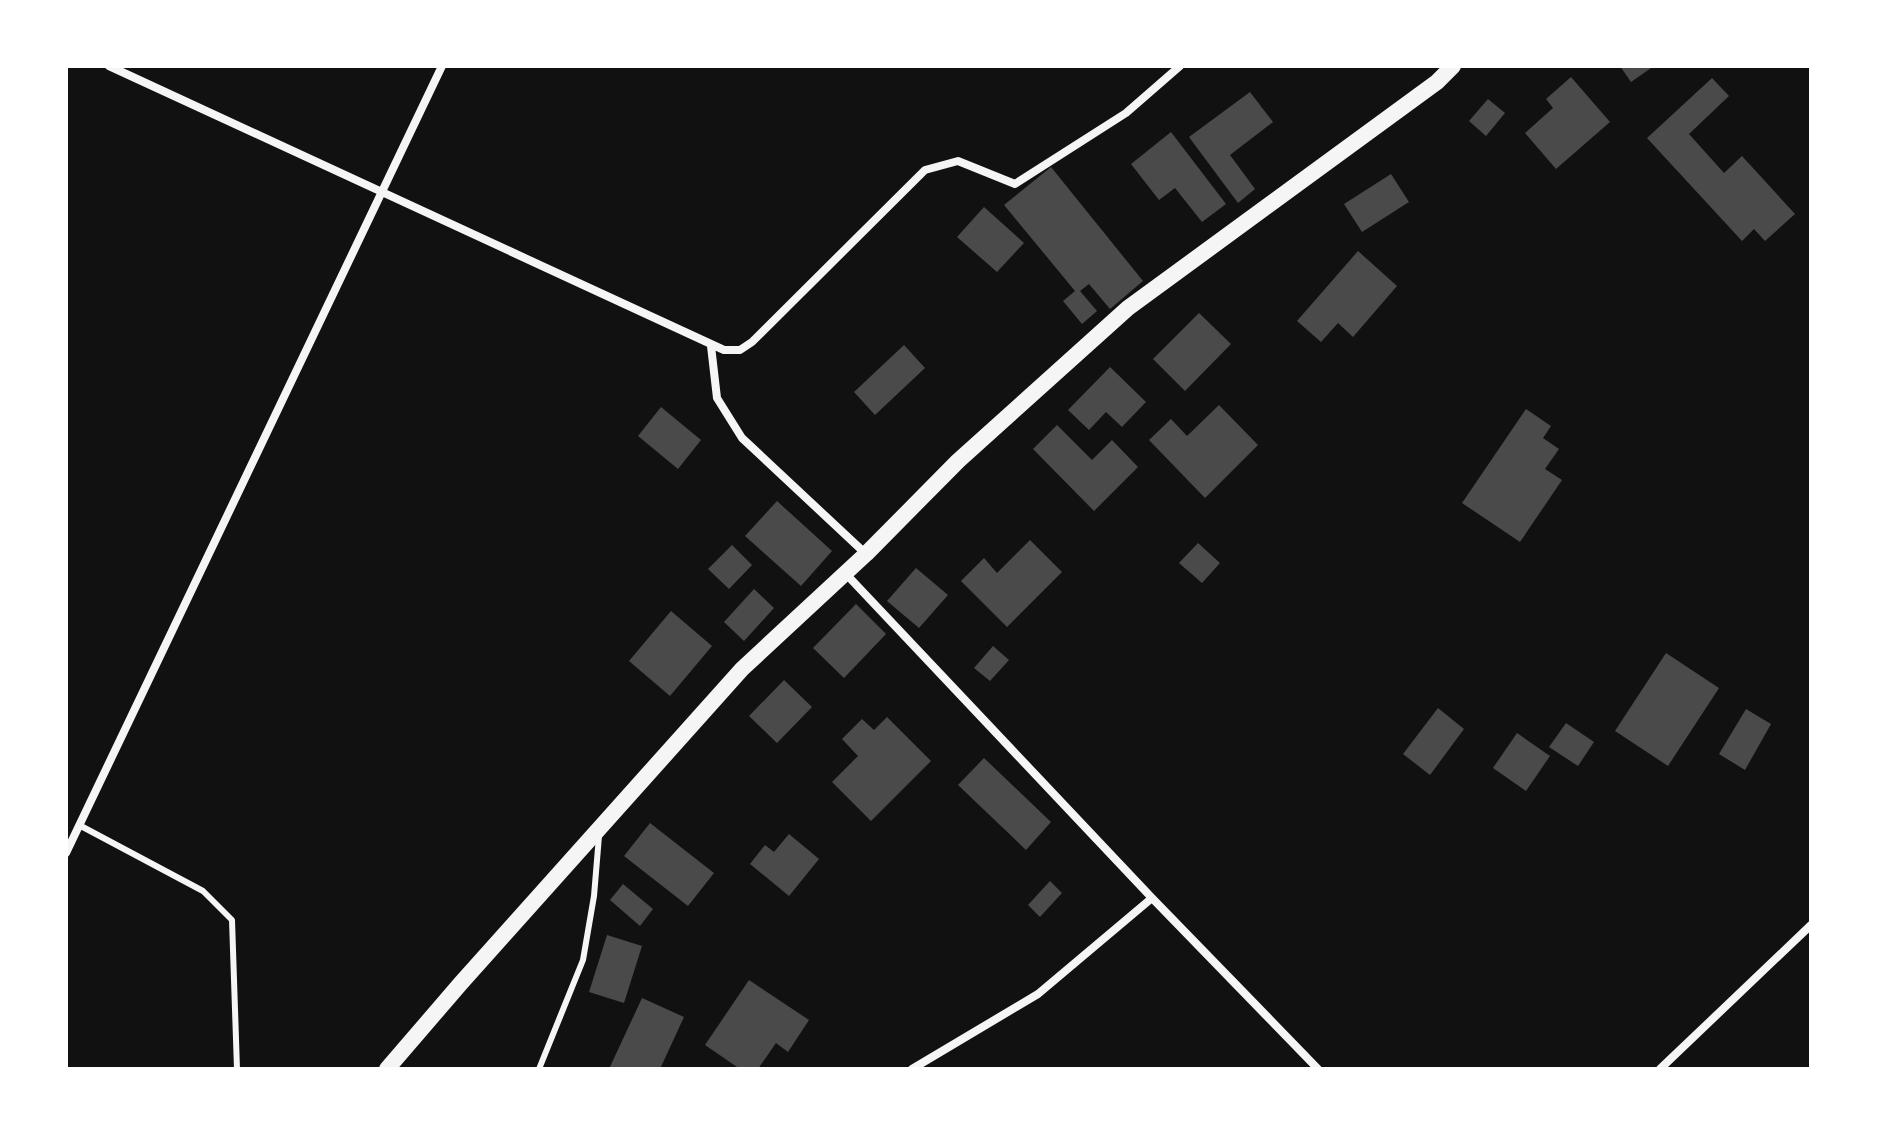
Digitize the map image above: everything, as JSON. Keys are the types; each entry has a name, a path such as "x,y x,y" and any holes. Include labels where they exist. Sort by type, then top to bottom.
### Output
{"main road":[{"path":"387,1069 742,669 866,554 958,461 1128,308 1437,82 1453,66"}],"street":[{"path":"109,66 724,350 740,350 752,342 925,170 958,161 1015,184 1126,113 1180,66"},
{"path":"66,853 442,66"},
{"path":"711,346 717,398 742,438 866,554"},
{"path":"845,573 1318,1069"},
{"path":"912,1069 1038,994 1152,898"},
{"path":"1660,1069 1811,925"}],"lane":[{"path":"79,825 203,891 232,920 237,1069"},
{"path":"539,1069 583,960 594,896 599,828"}],"building":[{"path":"1620,66 1654,66 1631,82"},
{"path":"1571,77 1610,122 1556,169 1525,133 1553,108 1546,99"},
{"path":"1712,78 1729,96 1689,134 1724,173 1742,156 1795,214 1765,241 1754,229 1742,241 1647,138"},
{"path":"1250,92 1273,122 1230,155 1255,189 1238,203 1189,137"},
{"path":"1488,99 1505,113 1486,136 1469,121"},
{"path":"1171,132 1226,204 1202,222 1175,188 1159,200 1131,164"},
{"path":"1051,167 1143,281 1110,309 1089,284 1080,291 1097,311 1082,324 1063,301 1075,291 1004,205"},
{"path":"1391,174 1409,202 1362,232 1344,204"},
{"path":"984,207 1024,243 997,272 957,237"},
{"path":"1358,251 1397,286 1353,337 1338,323 1321,342 1297,321"},
{"path":"1199,313 1231,344 1185,391 1153,359"},
{"path":"904,345 925,368 875,415 854,392"},
{"path":"1110,367 1146,402 1122,427 1106,412 1089,430 1068,410"},
{"path":"1219,405 1258,445 1205,498 1149,440 1171,419 1187,436"},
{"path":"661,407 701,440 678,469 638,436"},
{"path":"1526,409 1551,426 1543,438 1559,449 1545,469 1562,480 1520,542 1462,503"},
{"path":"1057,425 1092,460 1112,440 1138,467 1094,511 1033,449"},
{"path":"777,501 832,551 801,586 745,536"},
{"path":"1030,540 1062,572 1007,627 961,581 984,558 997,573"},
{"path":"1198,543 1220,563 1202,583 1179,563"},
{"path":"732,545 752,565 729,589 708,569"},
{"path":"916,568 948,595 919,628 887,601"},
{"path":"754,589 774,608 744,641 724,622"},
{"path":"856,604 886,634 844,678 813,648"},
{"path":"671,611 712,646 670,696 629,661"},
{"path":"993,646 1009,660 990,681 974,668"},
{"path":"1666,653 1719,688 1668,766 1615,731"},
{"path":"784,680 812,707 777,743 749,716"},
{"path":"1438,708 1464,729 1430,775 1403,754"},
{"path":"1746,709 1771,724 1745,770 1719,754"},
{"path":"887,717 931,761 871,821 832,782 858,756 842,739 862,719 874,730"},
{"path":"1566,723 1594,742 1578,766 1549,747"},
{"path":"1517,733 1550,756 1526,791 1493,768"},
{"path":"984,758 1051,822 1026,850 958,785"},
{"path":"650,823 714,873 688,906 624,856"},
{"path":"789,834 819,859 789,896 750,864 765,845 774,852"},
{"path":"1050,881 1062,893 1040,917 1028,905"},
{"path":"623,884 653,909 640,926 610,900"},
{"path":"607,935 642,946 624,1003 589,992"},
{"path":"749,980 809,1020 788,1052 776,1043 758,1069 740,1069 705,1045"},
{"path":"642,998 684,1017 660,1069 609,1069"}]}
